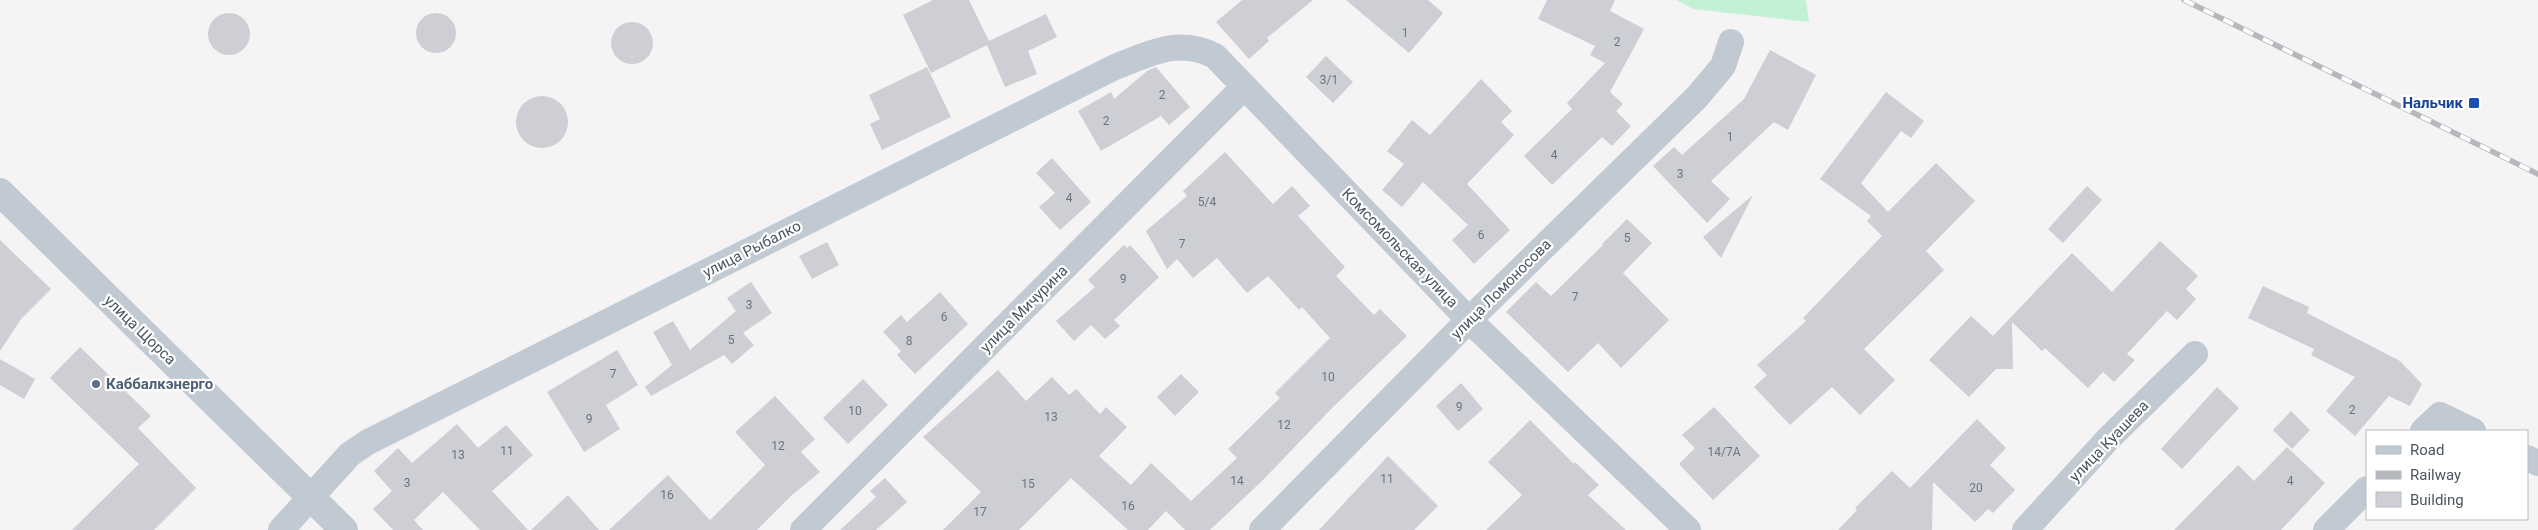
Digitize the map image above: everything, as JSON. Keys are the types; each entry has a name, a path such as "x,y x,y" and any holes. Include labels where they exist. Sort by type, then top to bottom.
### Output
{"street":[{"name":"улица Ломоносова","path":"1262,530 1469,320 1697,97 1723,66 1731,42"},
{"name":"улица Рыбалко","path":"280,530 312,498 350,454 368,442 1115,67 1169,47 1191,46 1215,56 1244,87"},
{"name":"Комсомольская улица","path":"1244,87 1469,320 1688,530"},
{"name":"улица Мичурина","path":"803,530 1244,87"},
{"name":"улица Щорса","path":"0,192 344,530"},
{"name":"улица Куашева","path":"2025,530 2108,440 2195,354"},
{"path":"2431,423 2468,430"},
{"path":"2326,530 2366,490"}],"green space":[{"path":"1676,0 1806,0 1809,22 1693,9"}],"building":[{"path":"933,0 969,0 989,41 1046,14 1057,37 1028,51 1037,74 1005,87 987,45 931,73 903,15"},
{"path":"1242,0 1313,0 1267,38 1269,41 1249,59 1216,22"},
{"path":"1346,0 1428,0 1443,13 1409,53"},
{"path":"1547,0 1615,0 1610,11 1644,29 1610,92 1623,104 1616,111 1631,126 1612,146 1602,137 1552,185 1524,156 1572,109 1567,103 1605,63 1590,55 1595,46 1538,19"},
{"path":"233,13 241,16 247,22 250,34 247,46 241,52 225,55 217,52 211,46 208,30 211,22 217,16"},
{"path":"436,13 450,19 456,33 450,47 436,53 422,47 416,33 422,19"},
{"path":"632,22 647,28 653,43 647,58 632,64 617,58 611,43 617,28"},
{"path":"1770,50 1816,75 1788,130 1774,122 1711,181 1730,199 1707,223 1653,166 1674,147 1682,155 1744,99"},
{"path":"1326,56 1353,82 1333,103 1306,77"},
{"path":"927,67 951,117 882,150 870,124 880,119 869,95"},
{"path":"1156,67 1190,107 1169,125 1161,116 1101,151 1078,111 1111,92 1114,99 1147,71"},
{"path":"1481,79 1512,111 1501,122 1514,135 1467,184 1510,230 1474,264 1452,240 1468,225 1423,182 1402,207 1382,190 1404,164 1387,151 1412,120 1430,135"},
{"path":"1886,92 1924,121 1911,138 1901,131 1861,183 1888,212 1936,163 1975,201 1926,251 1944,270 1864,349 1895,380 1860,415 1832,387 1790,425 1754,387 1767,375 1757,365 1806,321 1803,318 1882,236 1867,221 1871,216 1820,179"},
{"path":"542,96 556,100 564,108 568,122 564,136 556,144 542,148 528,144 520,136 516,122 520,108 528,100"},
{"path":"1225,152 1273,204 1292,186 1310,206 1298,216 1345,267 1336,276 1374,315 1380,309 1407,336 1331,409 1263,480 1210,530 1185,530 1166,511 1148,530 1128,530 1071,478 1019,530 943,530 981,492 923,437 998,370 1026,401 1052,377 1069,395 1076,389 1100,414 1106,407 1127,427 1099,456 1131,485 1151,463 1191,501 1237,458 1228,449 1280,398 1275,393 1330,338 1302,307 1299,310 1268,276 1247,293 1217,258 1193,278 1177,259 1167,269 1146,231 1187,196 1183,191"},
{"path":"1052,158 1091,202 1060,230 1039,207 1055,193 1036,173"},
{"path":"2087,186 2102,200 2063,243 2048,229"},
{"path":"1753,195 1721,258 1703,237"},
{"path":"1627,219 1652,243 1623,273 1669,320 1621,368 1598,343 1568,372 1506,312 1536,282 1551,296"},
{"path":"0,240 51,289 21,319 0,351"},
{"path":"2160,241 2198,276 2186,289 2196,299 2177,320 2167,311 2127,354 2135,360 2114,382 2103,372 2088,388 2045,348 2042,351 2012,322 2013,369 1996,369 1969,397 1929,360 1971,316 1993,336 2072,253 2112,292"},
{"path":"827,242 839,265 812,279 799,256"},
{"path":"1124,245 1127,248 1130,245 1159,277 1114,320 1120,326 1105,339 1091,325 1074,341 1056,321 1095,287 1088,280"},
{"path":"751,282 772,313 743,333 754,345 732,364 724,355 651,396 645,387 672,365 653,332 673,321 690,350 736,311 727,298"},
{"path":"2263,286 2309,307 2307,313 2400,361 2422,384 2410,406 2389,396 2355,436 2326,411 2355,377 2311,355 2314,349 2248,318"},
{"path":"940,292 968,324 915,374 897,355 901,351 883,332 901,315 907,322"},
{"path":"80,347 151,416 138,428 196,488 154,530 72,530 139,464 50,378"},
{"path":"617,350 638,385 606,405 620,429 584,452 547,392"},
{"path":"0,359 35,379 24,399 0,385"},
{"path":"1181,374 1199,392 1175,416 1157,397"},
{"path":"863,379 888,405 848,444 823,418"},
{"path":"1461,383 1483,409 1458,431 1436,406"},
{"path":"2217,387 2239,408 2182,469 2161,449"},
{"path":"775,396 815,439 801,452 820,472 792,495 757,530 609,530 668,475 710,520 765,465 735,432"},
{"path":"1714,407 1760,456 1713,500 1679,464 1695,448 1682,435"},
{"path":"2291,411 2310,430 2292,449 2273,430"},
{"path":"1977,419 2006,448 1990,465 2015,490 1993,513 1988,509 1975,522 1933,482 1932,530 1838,530 1857,510 1855,508 1892,471 1910,488"},
{"path":"1530,420 1574,464 1575,462 1599,485 1588,495 1626,530 1486,530 1522,495 1488,462"},
{"path":"457,424 478,448 506,425 533,455 492,491 528,530 480,530 443,492 414,520 423,530 393,530 373,509 392,491 374,471 398,448 412,463"},
{"path":"2287,447 2325,483 2281,530 2174,530 2238,465 2254,481"},
{"path":"1388,456 1438,506 1414,530 1319,530"},
{"path":"885,478 907,502 876,530 840,530 876,497 870,491"},
{"path":"568,495 599,530 531,530"}],"railway":[{"path":"2184,0 2538,174"}],"place":[{"name":"Нальчик","path":"2474,103"},
{"name":"Каббалкэнерго","path":"96,384"}]}
